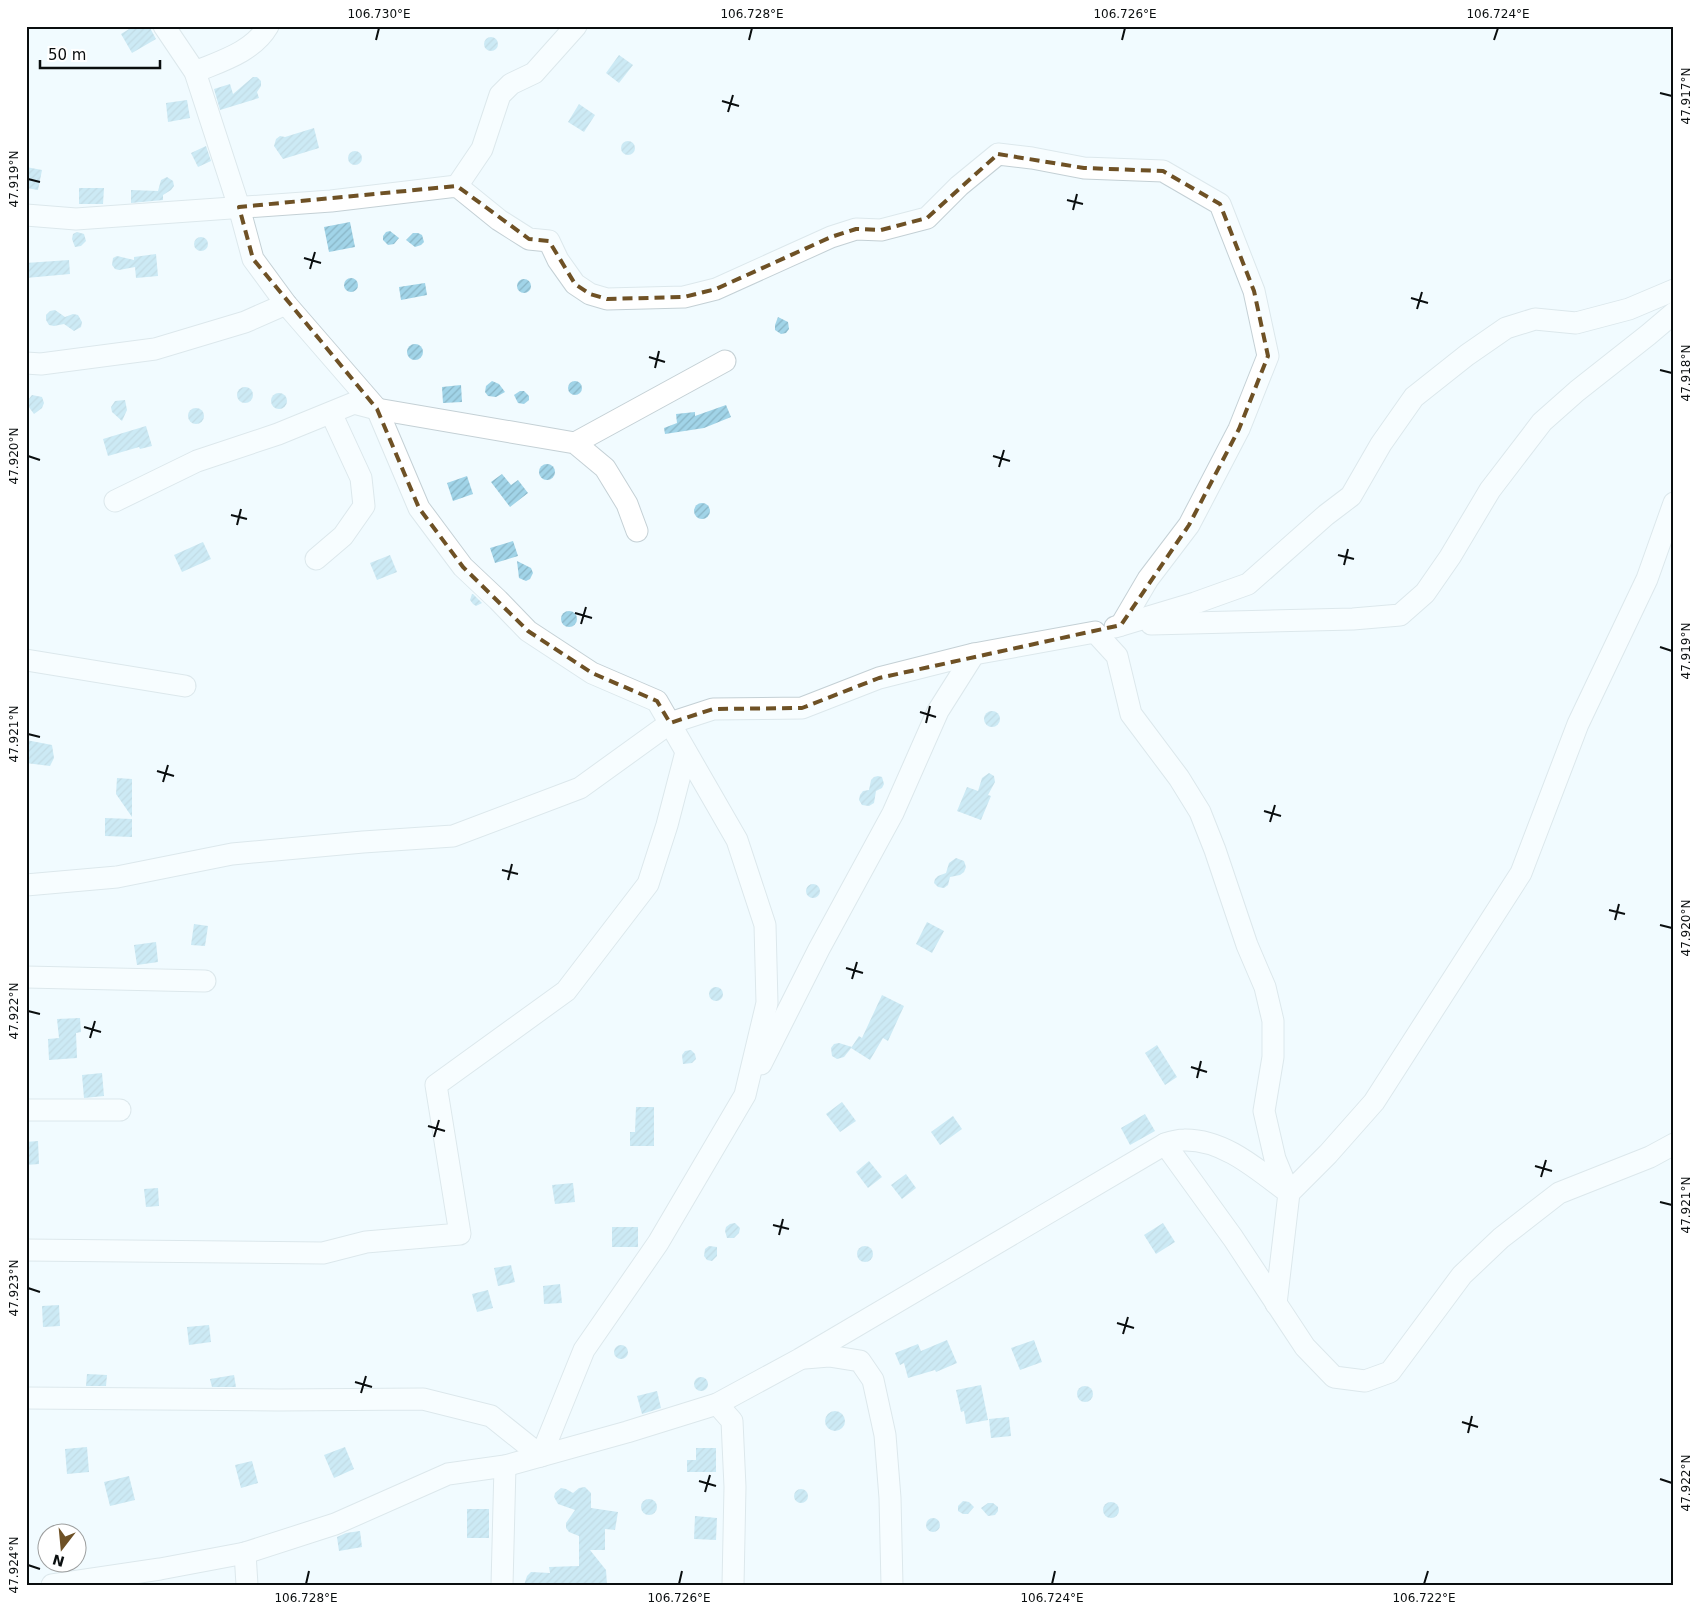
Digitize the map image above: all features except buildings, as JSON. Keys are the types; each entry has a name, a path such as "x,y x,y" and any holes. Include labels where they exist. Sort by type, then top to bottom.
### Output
{"street":[{"path":"164,26 195,72 240,207 253,259 286,304 377,409 419,508 463,567 528,631 592,673 657,701 737,840 766,925 767,1003 745,1095"},
{"path":"195,72 239,53 262,37 268,26"},
{"path":"457,186 482,149 500,95 511,84 534,73 576,26"},
{"path":"26,215 76,219 331,201 457,186 499,220 529,239 549,241 558,260 575,284 590,294 607,299 684,297 716,289 832,237 856,229 881,230 927,218 959,186 998,154 1032,158 1084,168 1163,171 1220,204 1254,291 1268,356 1239,429 1189,525 1148,579 1120,625"},
{"path":"26,885 117,877 232,854 452,836 580,788 670,723 713,710 802,708 879,678 974,654 1096,632 1195,603 1248,584 1326,515 1351,496 1381,444 1414,398 1466,355 1506,328 1535,319 1576,323 1629,309 1674,290"},
{"path":"26,364 40,364 155,349 245,322 286,304"},
{"path":"1120,625 1353,619 1400,615 1425,593 1490,490 1542,422 1577,391 1674,313"},
{"path":"575,443 725,361"},
{"path":"115,501 197,461 278,434 354,403 377,409 575,443 605,468 627,504 637,531"},
{"path":"316,559 343,536 364,506 361,478 331,413"},
{"path":"1289,1193 1328,1154 1374,1102 1521,873 1578,724 1647,579 1674,503"},
{"path":"1096,632 1117,656 1131,714 1179,778 1200,812 1247,945 1265,988 1273,1021 1273,1057 1264,1111 1275,1160 1289,1193 1276,1304"},
{"path":"541,1456 584,1350 658,1243 745,1095 819,949 893,813 938,711 974,654"},
{"path":"26,660 185,686"},
{"path":"26,1250 323,1253 366,1242 460,1234 436,1085 566,991 648,884 667,824 686,752"},
{"path":"26,977 205,981"},
{"path":"26,1110 120,1110"},
{"path":"52,1585 245,1552 335,1524 448,1474 505,1466 627,1432 717,1404 800,1359 1165,1144 1183,1140 1213,1143 1255,1168 1289,1193"},
{"path":"1165,1144 1233,1238 1305,1347 1334,1377 1365,1381 1390,1372 1462,1275 1500,1238 1558,1192 1650,1157 1674,1144"},
{"path":"800,1359 829,1356 860,1361 873,1380 886,1435 892,1585"},
{"path":"26,1398 423,1399 491,1416 541,1456"},
{"path":"717,1404 732,1421 735,1486 733,1585"},
{"path":"502,1585 505,1466"},
{"path":"245,1552 247,1585"}],"highlighted area":[{"path":"998,154 1084,168 1163,171 1220,204 1254,291 1268,356 1239,429 1189,525 1121,625 879,678 802,708 713,709 670,723 657,701 592,673 528,631 463,567 419,508 377,409 253,259 239,207 457,186 529,239 549,241 575,284 590,294 607,299 684,297 716,289 831,237 856,229 881,230 927,218"}]}
